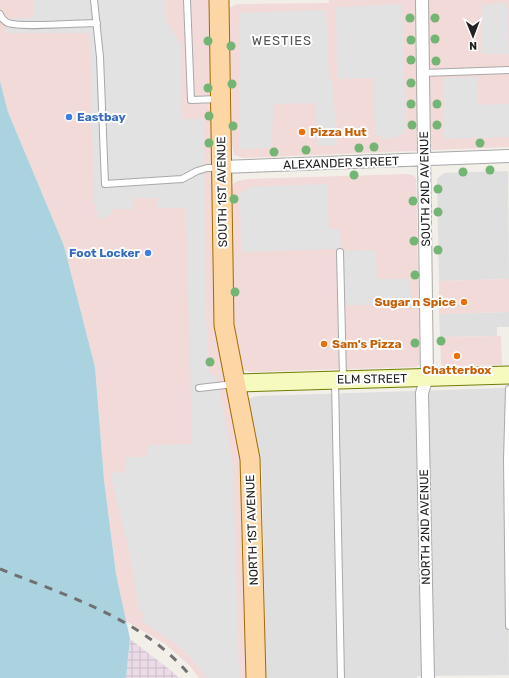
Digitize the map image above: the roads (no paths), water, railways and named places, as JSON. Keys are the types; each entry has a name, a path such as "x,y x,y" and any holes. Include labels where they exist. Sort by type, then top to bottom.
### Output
{"main road":[{"name":"SOUTH 1ST AVENUE","path":"219,0 224,325 235,383"},
{"name":"NORTH 1ST AVENUE","path":"235,383 250,459 256,678"}],"street":[{"name":"SOUTH 2ND AVENUE","path":"422,0 427,377"},
{"name":"ALEXANDER STREET","path":"221,168 509,156"},
{"name":"ELM STREET","path":"235,383 509,375"},
{"name":"NORTH 2ND AVENUE","path":"427,377 422,392 428,678"}],"lane":[{"path":"94,0 100,56 104,184 182,179 197,171 207,168 221,168"},
{"path":"187,0 191,100 220,98"},
{"path":"0,14 1,17 8,23 97,23"},
{"path":"423,73 509,70"},
{"path":"340,252 339,380 341,678"},
{"path":"199,388 235,383"},
{"path":"509,389 507,460 509,626"}],"water":[{"path":"0,81 8,112 64,246 95,367 104,480 116,574 130,639 126,678 0,678"}],"railway":[{"path":"0,569 78,600 128,625 152,640 173,657 192,678"}],"place":[{"name":"Eastbay","path":"69,117"},
{"name":"Pizza Hut","path":"302,132"},
{"name":"Foot Locker","path":"148,253"},
{"name":"Sugar n Spice","path":"464,302"},
{"name":"Sam's Pizza","path":"324,344"},
{"name":"Chatterbox","path":"457,356"}],"district":[{"name":"WESTIES","path":"282,40"}]}
